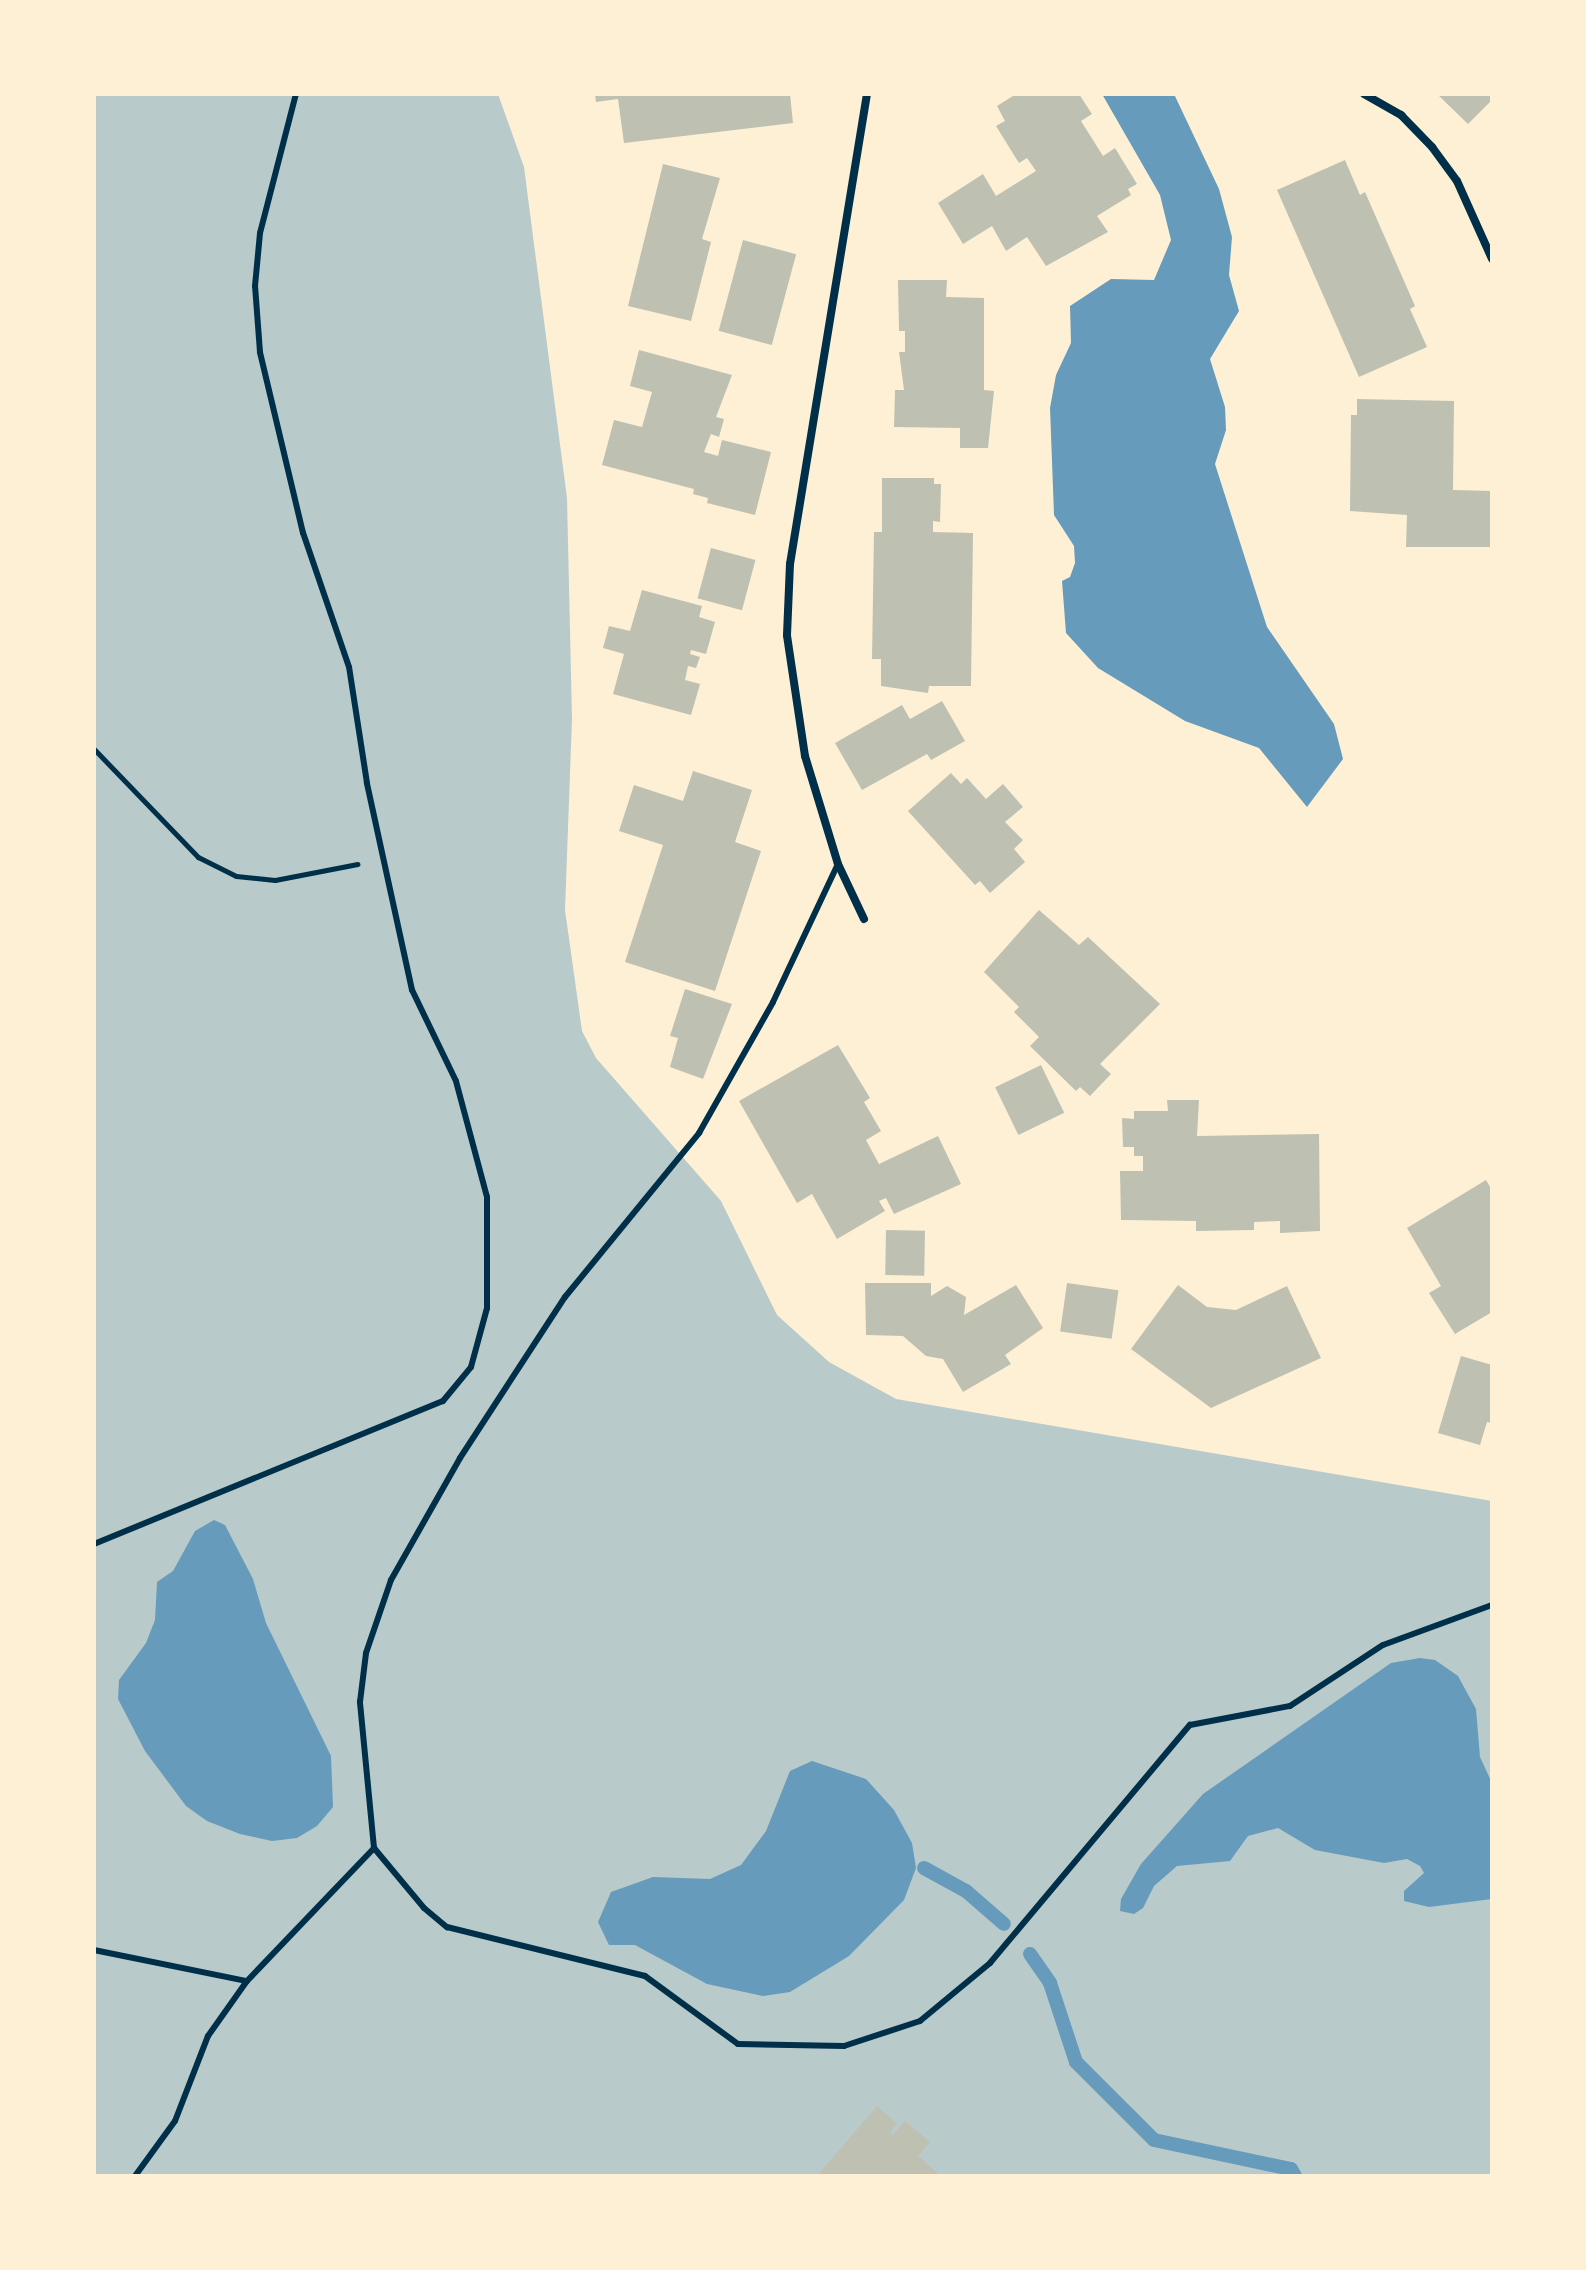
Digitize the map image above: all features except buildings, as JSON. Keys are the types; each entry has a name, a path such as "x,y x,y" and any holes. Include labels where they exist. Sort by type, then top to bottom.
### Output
{"street":[{"path":"864,919 838,864 805,756 787,635 790,564 867,94"},
{"path":"1364,94 1401,115 1432,147 1457,181 1492,259"}],"lane":[{"path":"94,1544 154,1516 417,1415 443,1401 471,1367 487,1308 487,1197 456,1081 412,990 349,667 303,533 260,352 255,286 260,233 296,94"},
{"path":"838,864 773,1002 699,1133 565,1297 460,1458 391,1580 366,1653 360,1702 374,1848 424,1908 447,1927 645,1976 738,2044 844,2046 920,2021 973,1979 1017,1936 1190,1725 1290,1706 1383,1645 1492,1605"},
{"path":"135,2176 175,2121 208,2036 247,1981 374,1848"},
{"path":"94,1950 247,1981"}],"path":[{"path":"94,749 198,857 236,876 275,880 385,858"}],"shaded area":[{"path":"94,94 498,94 524,167 567,498 572,719 565,910 582,1031 596,1058 721,1201 777,1315 829,1362 896,1399 1492,1501 1492,2176 94,2176"}],"water":[{"path":"1102,94 1174,94 1219,189 1232,237 1229,275 1239,311 1210,359 1225,407 1226,430 1215,464 1267,627 1334,724 1343,759 1307,807 1259,748 1185,721 1098,668 1066,633 1062,581 1070,577 1075,563 1074,546 1054,515 1050,408 1056,375 1071,343 1070,306 1111,279 1154,280 1171,240 1160,195"},
{"path":"214,1520 225,1525 253,1579 266,1623 331,1756 333,1807 317,1826 297,1838 272,1841 240,1834 207,1821 186,1806 145,1751 118,1699 119,1680 146,1643 155,1620 157,1582 173,1571 195,1531"},
{"path":"1420,1658 1435,1660 1458,1676 1476,1709 1480,1757 1492,1783 1492,1899 1429,1907 1404,1901 1404,1891 1424,1873 1420,1866 1407,1859 1384,1863 1315,1850 1278,1828 1248,1836 1230,1861 1177,1866 1154,1886 1143,1908 1134,1914 1120,1911 1121,1899 1141,1864 1203,1794 1391,1663"},
{"path":"812,1761 866,1779 894,1810 912,1843 916,1868 904,1900 849,1956 790,1992 763,1996 707,1984 635,1945 609,1945 598,1922 611,1892 653,1877 710,1879 741,1865 766,1831 790,1771"}],"waterway":[{"path":"924,1868 966,1891 1004,1924"},
{"path":"1030,1954 1050,1983 1076,2062 1154,2140 1291,2169 1295,2176"}]}
